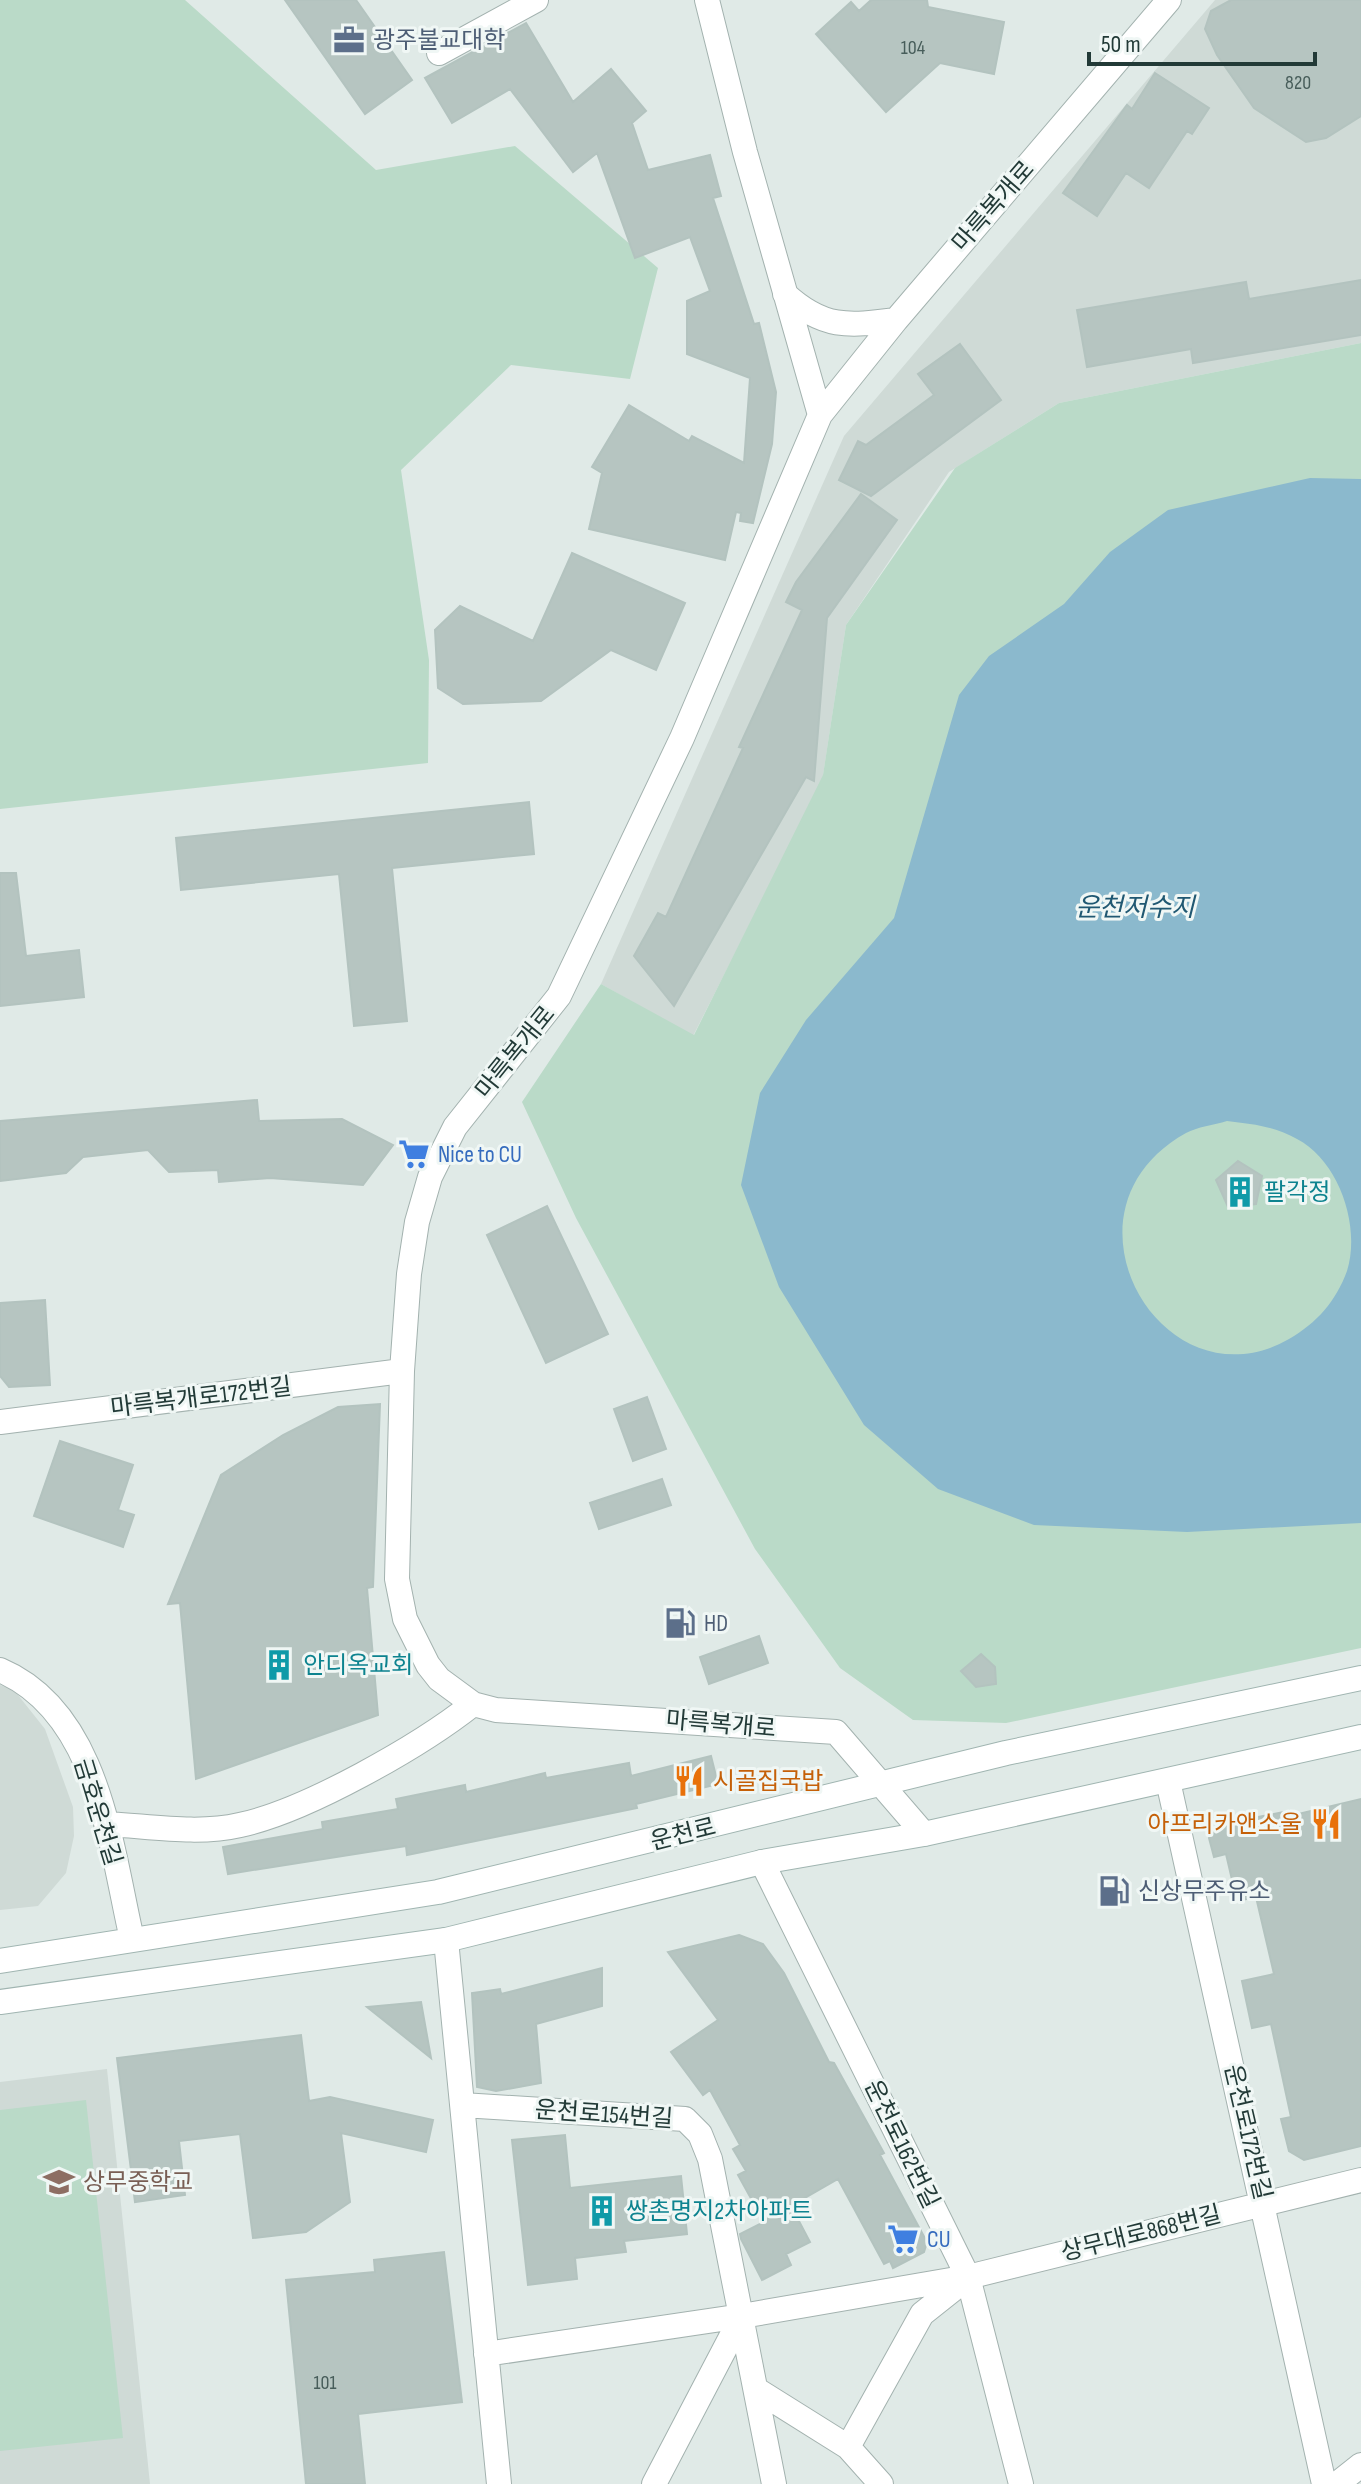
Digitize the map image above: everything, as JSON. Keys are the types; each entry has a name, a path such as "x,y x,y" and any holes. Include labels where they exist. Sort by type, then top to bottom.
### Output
{"street":[{"path":"439,53 536,0"},
{"path":"707,0 820,415"},
{"name":"마륵복개로","path":"924,1834 836,1732 496,1710 473,1704 439,1679 405,1619 397,1579 402,1371 412,1253 430,1177 455,1127 559,996 682,738 820,415 896,320 1169,0"},
{"path":"785,294 807,314 838,324 896,320"},
{"name":"마륵복개로172번길","path":"0,1422 402,1371"},
{"name":"금호운천길","path":"0,1670 43,1698 60,1718 83,1756 106,1824 132,1939"},
{"name":"운천로","path":"0,1961 438,1892 1006,1753 1361,1678"},
{"path":"106,1824 217,1828 274,1814 435,1734 473,1704"},
{"name":"운천로","path":"0,2002 446,1940 762,1862 924,1834 1361,1737"},
{"name":"운천로172번길","path":"1168,1781 1324,2484"},
{"name":"운천로162번길","path":"762,1862 968,2277 1021,2484"},
{"path":"446,1940 499,2484"},
{"name":"운천로154번길","path":"462,2105 685,2119 700,2134 710,2159 742,2316"},
{"name":"상무대로868번길","path":"486,2354 742,2316 968,2277 1361,2180"},
{"name":"상무대로868번길","path":"848,2447 922,2314 968,2277"},
{"path":"742,2316 774,2484"},
{"path":"654,2484 742,2316"},
{"path":"757,2390 848,2447 881,2484"},
{"path":"1337,2484 1361,2465"}],"shaded area":[{"path":"1215,0 1361,0 1361,343 1059,403 949,472 846,625 822,782 693,1036 601,984 844,436"},
{"path":"0,1685 14,1690 45,1729 73,1807 74,1836 66,1873 38,1906 0,1910"},
{"name":"상무중학교","path":"107,2069 150,2484 0,2484 0,2082"}],"green space":[{"path":"0,0 185,0 376,170 515,146 658,268 630,379 511,365 401,470 429,660 428,763 0,809"},
{"path":"1361,343 1361,1648 1006,1723 913,1720 840,1668 755,1549 576,1218 522,1102 601,984 694,1035 823,775 846,625 955,468 1059,403"},
{"name":"상무중학교","path":"86,2100 123,2438 0,2451 0,2110"}],"water":[{"name":"운천저수지","path":"1310,478 1361,479 1361,1523 1187,1532 1034,1525 938,1489 864,1425 779,1287 741,1185 760,1093 806,1020 894,918 959,695 989,656 1064,604 1110,552 1168,510","holes":["1227,1121 1280,1131 1312,1149 1335,1179 1343,1196 1351,1234 1347,1271 1324,1310 1289,1339 1243,1354 1200,1348 1164,1326 1138,1292 1124,1251 1125,1208 1145,1167 1186,1133"]}],"building":[{"name":"광주불교대학","path":"285,0 356,0 412,80 365,114"},
{"path":"871,0 927,0 928,7 1004,22 994,74 940,63 886,112 816,34 851,2 859,11"},
{"path":"1231,0 1361,0 1361,116 1326,138 1306,142 1254,108 1217,55 1205,29 1211,11"},
{"path":"526,23 573,102 611,69 646,111 632,123 648,170 710,155 721,196 713,198 754,324 759,323 776,392 772,444 753,523 740,521 741,513 736,512 725,560 589,529 602,473 592,467 629,405 689,441 692,436 744,463 750,378 687,354 687,301 710,291 690,237 635,258 597,153 573,172 510,89 452,123 425,78"},
{"path":"1155,73 1209,108 1192,134 1187,131 1149,188 1126,173 1097,216 1063,193 1127,105 1132,109"},
{"path":"1361,280 1361,335 1193,363 1191,349 1087,367 1077,310 1246,282 1249,299"},
{"path":"960,344 1001,400 871,496 839,480 858,441 866,445 934,395 918,374"},
{"path":"861,494 897,520 827,618 814,781 806,777 674,1006 634,956 658,913 666,917 743,748 739,747 802,610 786,602 796,582"},
{"path":"572,553 685,603 656,670 611,650 541,701 463,704 438,688 435,630 460,606 533,641"},
{"path":"529,802 534,854 392,868 407,1021 354,1026 339,874 181,890 176,838"},
{"path":"0,873 16,873 26,956 79,950 84,997 0,1006"},
{"path":"257,1100 259,1121 342,1119 393,1145 363,1185 270,1178 219,1182 218,1170 169,1172 148,1150 83,1157 66,1173 0,1181 0,1121"},
{"name":"팔각정","path":"1238,1161 1262,1176 1256,1204 1228,1207 1216,1180"},
{"path":"547,1206 608,1334 546,1363 487,1235"},
{"path":"45,1300 50,1385 9,1387 0,1376 0,1303"},
{"path":"647,1397 666,1449 633,1461 614,1409"},
{"path":"380,1404 373,1587 367,1588 378,1715 196,1779 180,1603 168,1604 221,1475 283,1435 338,1407"},
{"path":"60,1441 133,1465 118,1510 134,1515 123,1547 34,1516"},
{"path":"662,1479 671,1505 599,1529 590,1503"},
{"path":"759,1636 768,1663 709,1684 700,1657"},
{"path":"981,1654 995,1667 996,1684 976,1687 961,1671"},
{"path":"711,1756 718,1784 636,1804 637,1808 407,1855 406,1846 228,1874 223,1847 323,1829 322,1822 398,1809 396,1799 465,1785 466,1792 545,1773 546,1778 629,1763 631,1776"},
{"path":"1361,1799 1361,2146 1304,2160 1289,2151 1281,2119 1291,2117 1271,2024 1252,2028 1242,1981 1274,1974 1256,1897 1237,1901 1226,1854 1214,1857 1209,1838 1218,1828 1253,1818 1289,1811 1290,1816"},
{"path":"739,1935 763,1944 784,1973 829,2062 834,2063 884,2153 880,2155 927,2242 924,2252 893,2268 890,2261 884,2264 838,2179 791,2206 810,2242 786,2254 791,2265 762,2280 740,2234 764,2222 738,2175 746,2171 733,2149 740,2145 710,2090 703,2095 671,2052 718,2020 668,1952"},
{"path":"602,1968 602,2006 536,2024 541,2083 496,2091 477,2087 472,1993 500,1989 501,1994"},
{"path":"421,2002 431,2058 367,2007"},
{"path":"301,2035 309,2101 330,2097 433,2120 426,2152 341,2133 350,2202 306,2232 253,2238 240,2134 179,2141 185,2195 135,2202 117,2058"},
{"name":"쌍촌명지2차아파트","path":"565,2135 570,2188 681,2176 687,2234 624,2241 626,2252 575,2258 577,2279 528,2285 512,2140"},
{"path":"444,2252 462,2402 358,2414 365,2484 306,2484 286,2280 375,2272 374,2260"}],"place":[{"name":"광주불교대학","path":"349,40"},
{"name":"Nice to CU","path":"414,1154"},
{"name":"팔각정","path":"1240,1192"},
{"name":"HD","path":"680,1623"},
{"name":"안디옥교회","path":"279,1665"},
{"name":"시골집국밥","path":"689,1781"},
{"name":"아프리카앤소울","path":"1326,1824"},
{"name":"신상무주유소","path":"1114,1891"},
{"name":"상무중학교","path":"59,2182"},
{"name":"쌍촌명지2차아파트","path":"602,2211"},
{"name":"CU","path":"903,2239"}]}
